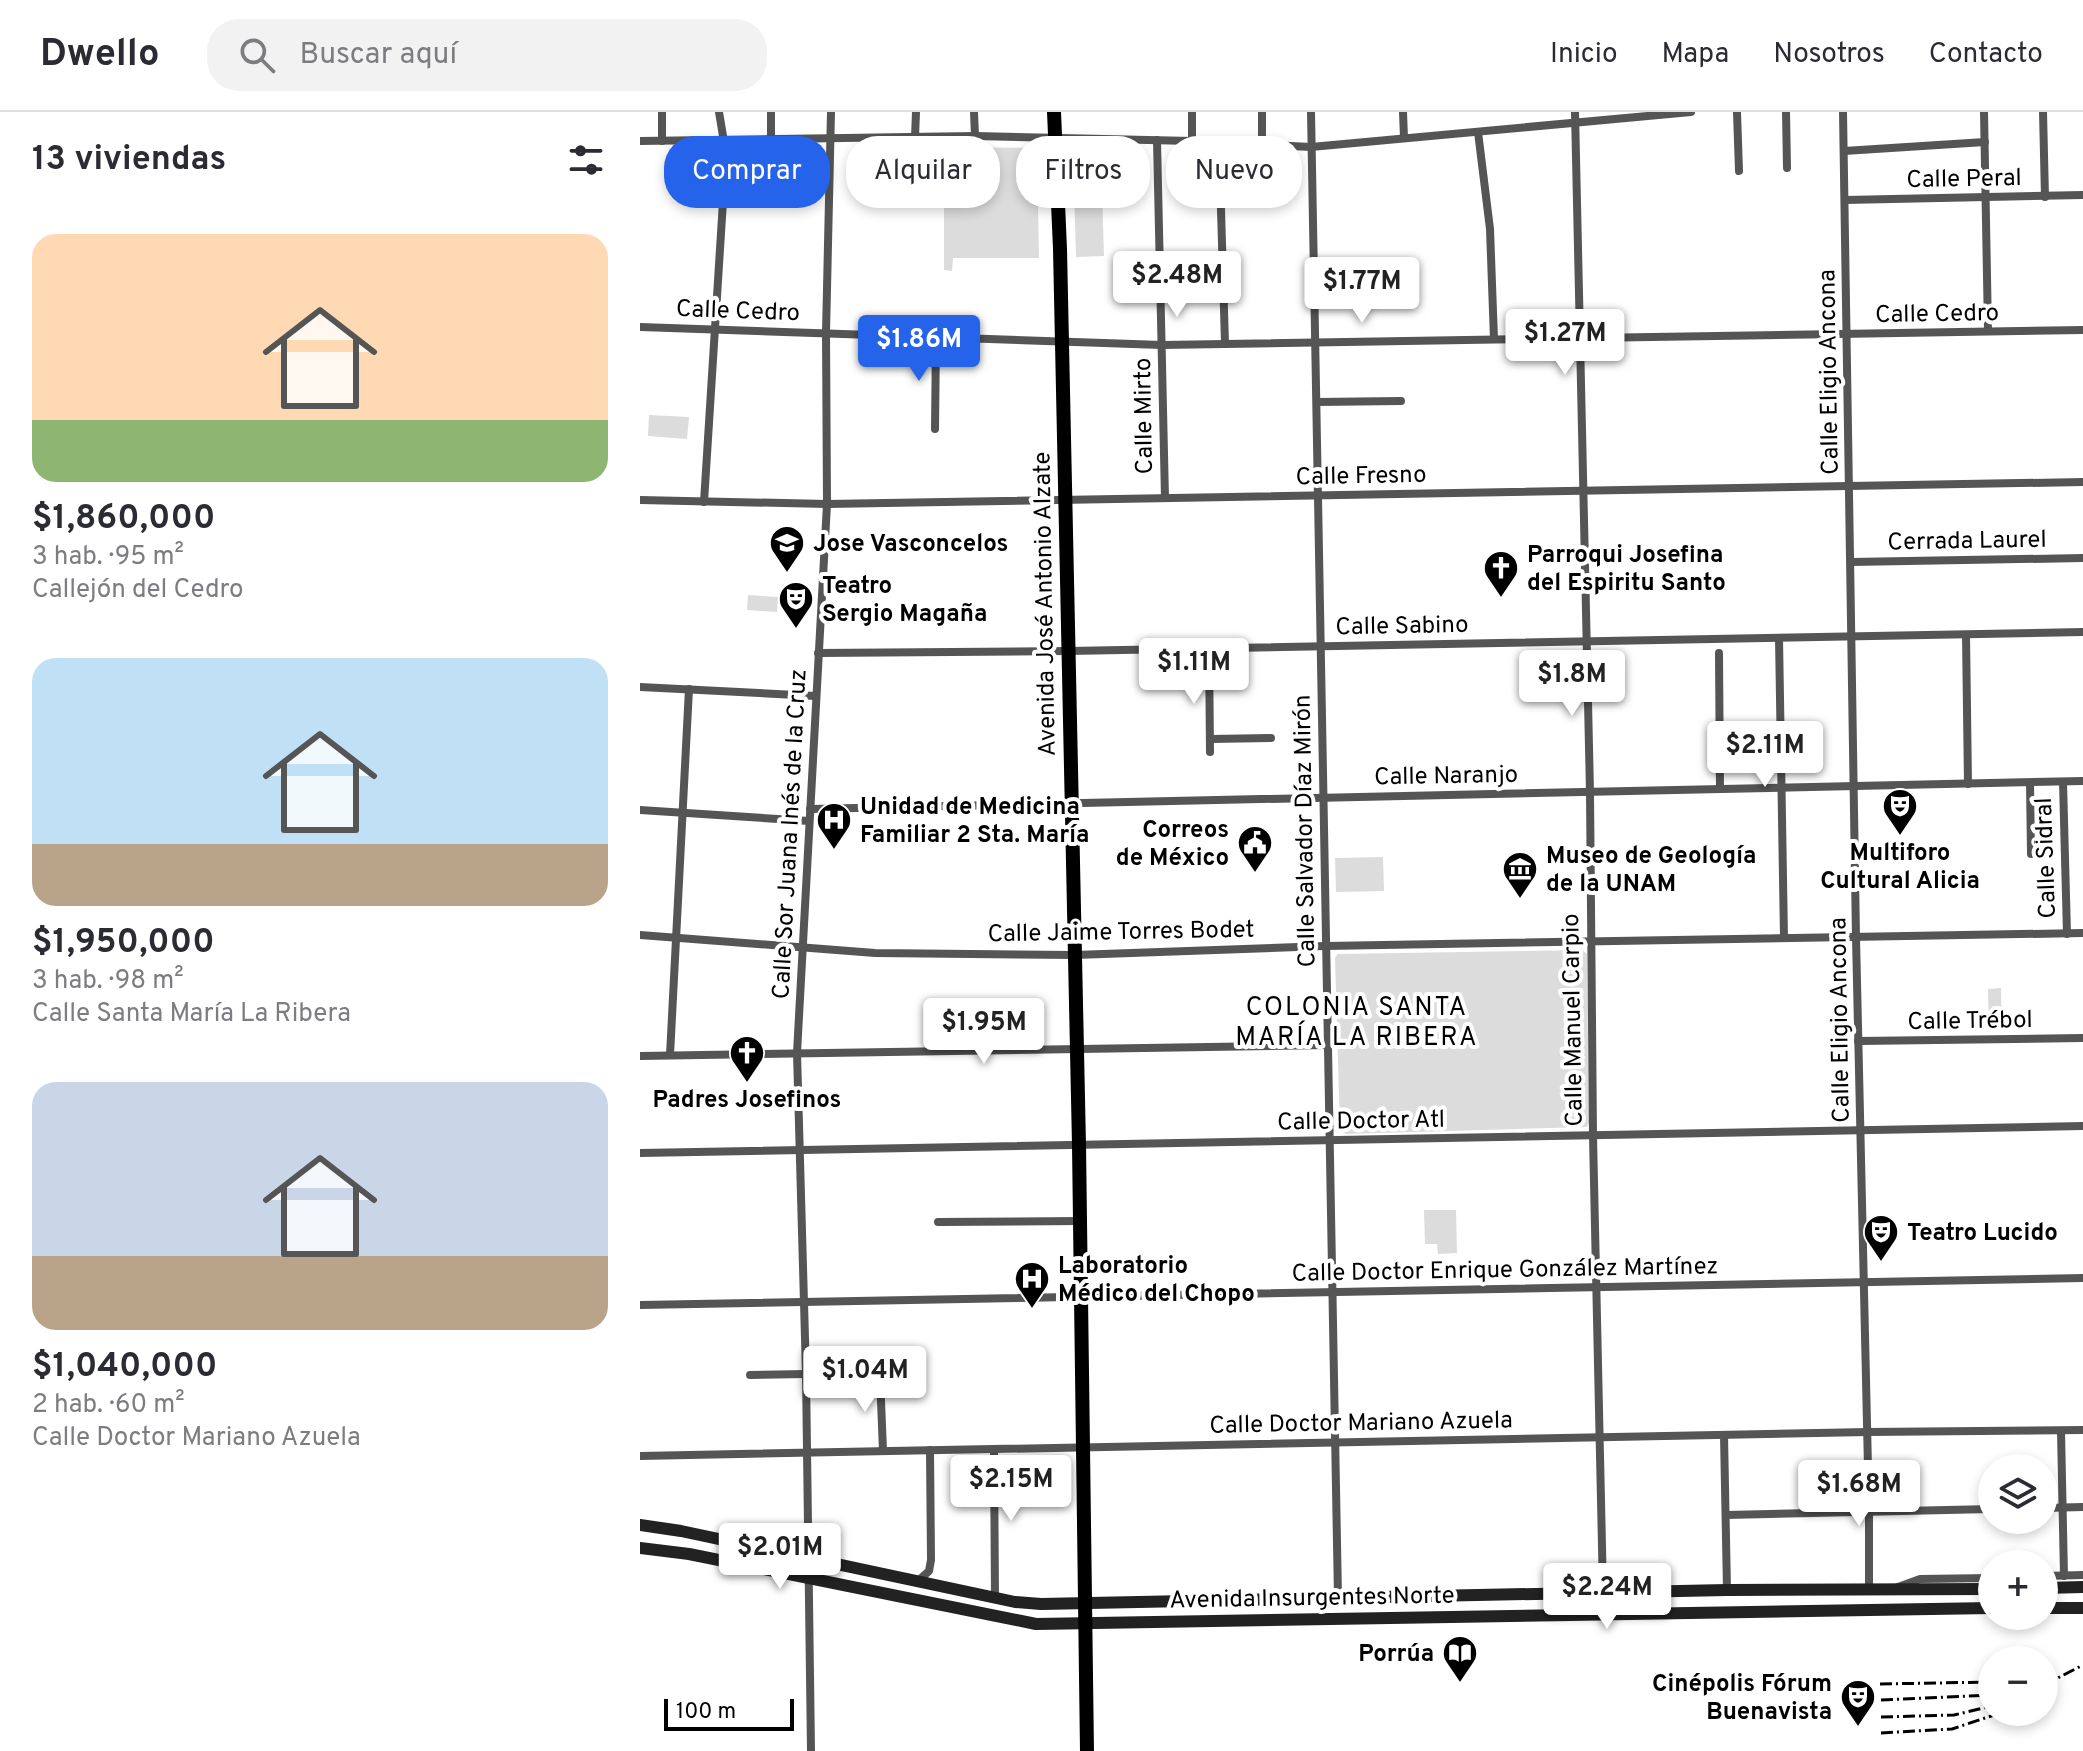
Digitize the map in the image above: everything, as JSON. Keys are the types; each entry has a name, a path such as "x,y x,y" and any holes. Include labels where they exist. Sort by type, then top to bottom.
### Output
{"main road":[{"name":"Avenida José Antonio Alzate","path":"1054,112 1057,136"},
{"name":"Avenida José Antonio Alzate","path":"1058,208 1079,1145 1087,1751"},
{"name":"Avenida Insurgentes Norte","path":"640,1525 995,1598 1041,1604 1727,1590 1978,1589"},
{"name":"Avenida Insurgentes Norte","path":"640,1548 689,1554 1036,1624 1978,1608"},
{"path":"2058,1588 2083,1587"},
{"path":"2058,1608 2083,1608"}],"street":[{"path":"640,141 662,141 662,112"},
{"path":"719,112 722,136"},
{"path":"771,112 771,136"},
{"name":"Calle Sor Juana Inés de la Cruz","path":"830,137 831,112"},
{"path":"915,136 916,112"},
{"path":"974,112 975,136"},
{"path":"1192,112 1192,136"},
{"path":"1262,112 1262,136"},
{"name":"Calle Salvador Díaz Mirón","path":"1311,112 1338,1598"},
{"path":"1403,112 1404,138"},
{"name":"Calle Manuel Carpio","path":"1575,112 1603,1592"},
{"path":"1302,146 1691,112"},
{"path":"1737,112 1739,171"},
{"path":"1786,112 1787,168"},
{"name":"Calle Eligio Ancona","path":"1843,112 1869,1591"},
{"path":"1984,112 1988,331"},
{"path":"2043,112 2045,197"},
{"path":"1478,132 1490,229 1494,339"},
{"path":"830,137 846,137"},
{"path":"1150,140 1166,140"},
{"name":"Calle Mirto","path":"1157,140 1165,498"},
{"path":"1844,151 1985,142"},
{"name":"Calle Peral","path":"1845,200 2083,195"},
{"path":"704,502 722,208"},
{"name":"Calle Sor Juana Inés de la Cruz","path":"811,1751 805,1302 797,1053 827,504 829,208"},
{"path":"1221,208 1225,343"},
{"name":"Calle Cedro","path":"640,327 1162,345 2083,330"},
{"path":"935,429 936,337"},
{"path":"1317,402 1401,401"},
{"name":"Calle Fresno","path":"640,500 827,504 2083,482"},
{"name":"Cerrada Laurel","path":"1851,562 2083,558"},
{"name":"Calle Sabino","path":"818,653 2083,632"},
{"path":"1966,635 1968,784"},
{"path":"1779,638 1784,938"},
{"path":"1209,647 1210,752"},
{"path":"1719,653 1720,789"},
{"path":"640,687 816,696"},
{"path":"670,1055 689,689"},
{"path":"1210,739 1271,738"},
{"name":"Calle Naranjo","path":"810,809 2083,781"},
{"name":"Calle Sidral","path":"2063,782 2067,934"},
{"path":"2030,783 2031,854"},
{"path":"640,810 809,821"},
{"name":"Calle Jaime Torres Bodet","path":"640,935 875,953 1075,955 1326,946 2083,933"},
{"name":"Calle Trébol","path":"1858,1041 2083,1038"},
{"path":"640,1056 1327,1045"},
{"name":"Calle Doctor Atl","path":"640,1153 2083,1126"},
{"path":"938,1222 1080,1221"},
{"name":"Calle Doctor Enrique González Martínez","path":"640,1305 2083,1278"},
{"path":"750,1375 806,1374"},
{"path":"880,1376 883,1451"},
{"name":"Calle Doctor Mariano Azuela","path":"640,1456 2083,1430"},
{"path":"2061,1431 2064,1576"},
{"path":"1724,1435 1727,1590"},
{"path":"994,1449 995,1598"},
{"path":"918,1581 929,1571 931,1560 930,1450"},
{"path":"2058,1507 2083,1507"},
{"path":"1726,1515 1978,1509"},
{"path":"2058,1576 2083,1575"},
{"name":"Avenida Insurgentes Norte","path":"1885,1591 1920,1579 1978,1578"}],"shaded area":[{"path":"1000,148 1016,148 1016,208 1038,208 1039,258 953,258 952,271 944,270 944,208 1000,208"},
{"path":"1075,208 1103,208 1104,256 1076,257"},
{"path":"649,415 689,417 687,439 648,436"},
{"path":"748,595 778,597 777,612 747,610"},
{"path":"1383,857 1384,891 1336,892 1335,858"},
{"path":"1582,950 1587,954 1587,1127 1346,1134 1340,1130 1335,958 1338,954"},
{"path":"2001,988 2002,1031 1989,1031 1988,989"},
{"path":"1424,1210 1456,1210 1457,1253 1438,1254 1437,1244 1425,1244"}],"railway":[{"path":"2058,1678 2083,1665"},
{"path":"1880,1684 1978,1682"},
{"path":"1881,1700 1978,1696"},
{"path":"1881,1717 1954,1715 1978,1709"},
{"path":"1881,1733 1952,1729 1978,1720"}],"place":[{"name":"Jose Vasconcelos","path":"787,574"},
{"name":"Parroqui Josefina del Espiritu Santo","path":"1501,599"},
{"name":"Teatro Sergio Magaña","path":"796,630"},
{"name":"Multiforo Cultural Alicia","path":"1900,837"},
{"name":"Unidad de Medicina Familiar 2 Sta. María","path":"834,851"},
{"name":"Correos de México","path":"1255,874"},
{"name":"Museo de Geología de la UNAM","path":"1520,900"},
{"name":"Padres Josefinos","path":"747,1084"},
{"name":"Teatro Lucido","path":"1881,1263"},
{"name":"Laboratorio Médico del Chopo","path":"1032,1310"},
{"name":"Porrúa","path":"1460,1684"},
{"name":"Cinépolis Fórum Buenavista","path":"1858,1728"}],"district":[{"name":"COLONIA SANTA MARÍA LA RIBERA","path":"1357,1021"}]}
